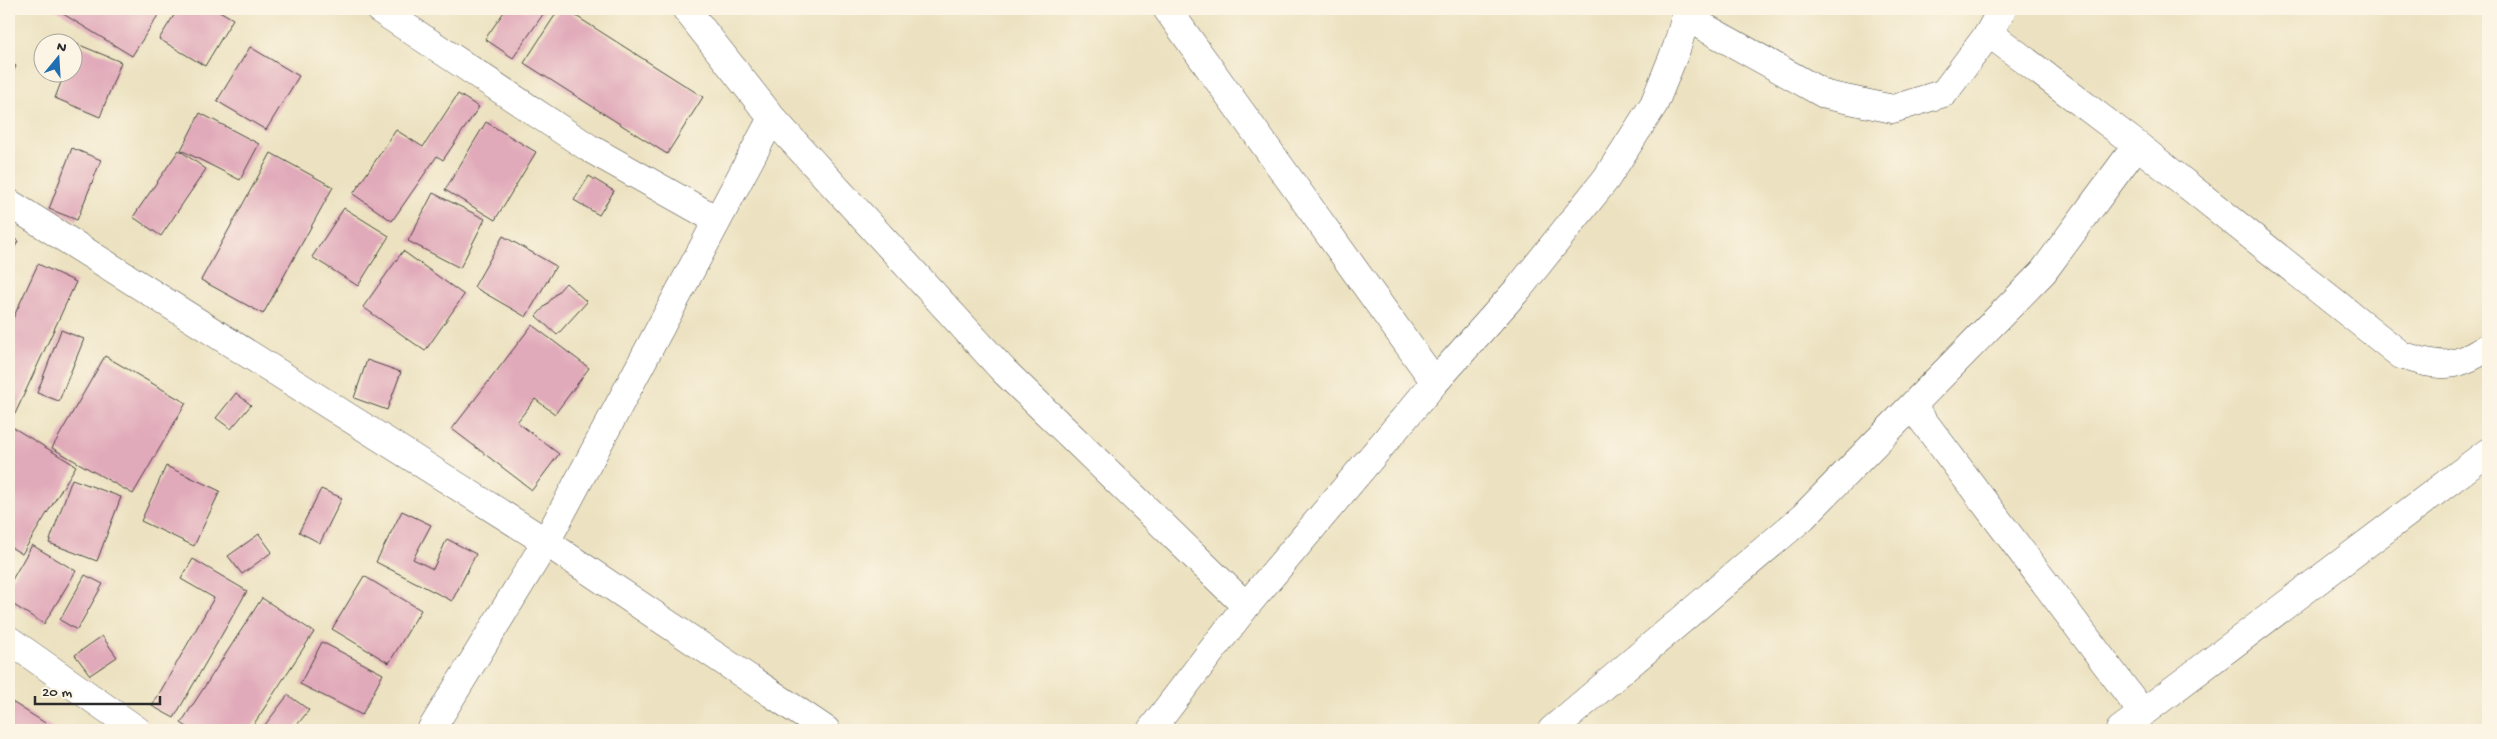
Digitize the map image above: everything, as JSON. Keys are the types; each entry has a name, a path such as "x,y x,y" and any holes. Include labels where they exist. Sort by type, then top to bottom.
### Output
{"street":[{"path":"379,9 589,148 717,220"},
{"path":"686,9 772,118 1004,371 1246,606"},
{"path":"1167,9 1435,382"},
{"path":"1151,730 1246,606 1435,382 1520,288 1606,179 1654,104 1677,47 1687,13 1826,96 1893,109 1944,93 1989,33 2002,9"},
{"path":"1989,33 2137,145 2401,355 2435,366 2469,359 2488,346"},
{"path":"430,730 546,542 772,118"},
{"path":"1552,730 1803,518 2044,272 2137,145"},
{"path":"9,204 546,542 826,730"},
{"path":"1912,406 2142,712"},
{"path":"2120,730 2488,452"},
{"path":"9,640 137,730"}],"building":[{"path":"55,9 162,9 132,56"},
{"path":"178,9 216,9 233,19 205,66 159,39"},
{"path":"506,9 546,10 513,58 485,39"},
{"path":"559,9 565,9 703,97 667,154 524,63"},
{"path":"82,46 121,62 100,117 55,98 61,82 82,82"},
{"path":"250,47 299,76 266,130 217,101"},
{"path":"9,62 16,66 9,80"},
{"path":"458,94 479,107 443,160 437,156 392,221 353,194 396,130 423,147"},
{"path":"200,113 259,144 240,180 181,150"},
{"path":"486,122 536,152 495,220 445,190"},
{"path":"72,148 101,160 77,220 49,209"},
{"path":"179,150 206,169 161,236 133,217"},
{"path":"271,153 333,187 263,314 201,280"},
{"path":"589,176 614,191 599,215 574,200"},
{"path":"433,193 485,219 460,268 408,241"},
{"path":"344,208 389,236 358,286 312,257"},
{"path":"9,236 18,241 9,259"},
{"path":"503,236 556,266 526,317 474,287"},
{"path":"403,251 464,295 425,351 363,307"},
{"path":"38,264 76,282 15,414 9,411 9,327"},
{"path":"566,283 587,302 557,335 536,316"},
{"path":"532,325 589,368 555,414 535,399 517,422 559,454 532,490 452,429"},
{"path":"61,330 84,339 59,401 37,393"},
{"path":"105,356 186,403 133,494 52,448"},
{"path":"367,360 401,372 387,410 354,398"},
{"path":"236,393 251,405 231,429 216,418"},
{"path":"9,425 76,466 22,554 9,546"},
{"path":"166,466 220,491 194,546 141,521"},
{"path":"72,479 121,497 97,561 49,543"},
{"path":"321,489 342,498 320,543 299,532"},
{"path":"402,511 431,525 413,559 433,569 447,539 476,554 452,601 376,562"},
{"path":"259,534 272,552 242,574 228,556"},
{"path":"32,545 76,571 44,624 9,602 9,585"},
{"path":"193,559 247,591 174,718 152,706 214,598 181,579"},
{"path":"85,575 103,584 77,630 60,620"},
{"path":"364,576 421,610 389,663 332,629"},
{"path":"262,598 314,632 250,730 192,730 181,723"},
{"path":"102,636 117,657 90,675 75,655"},
{"path":"322,642 383,674 362,715 300,684"},
{"path":"288,695 309,710 293,730 261,730"},
{"path":"9,700 56,730 9,730"}]}
